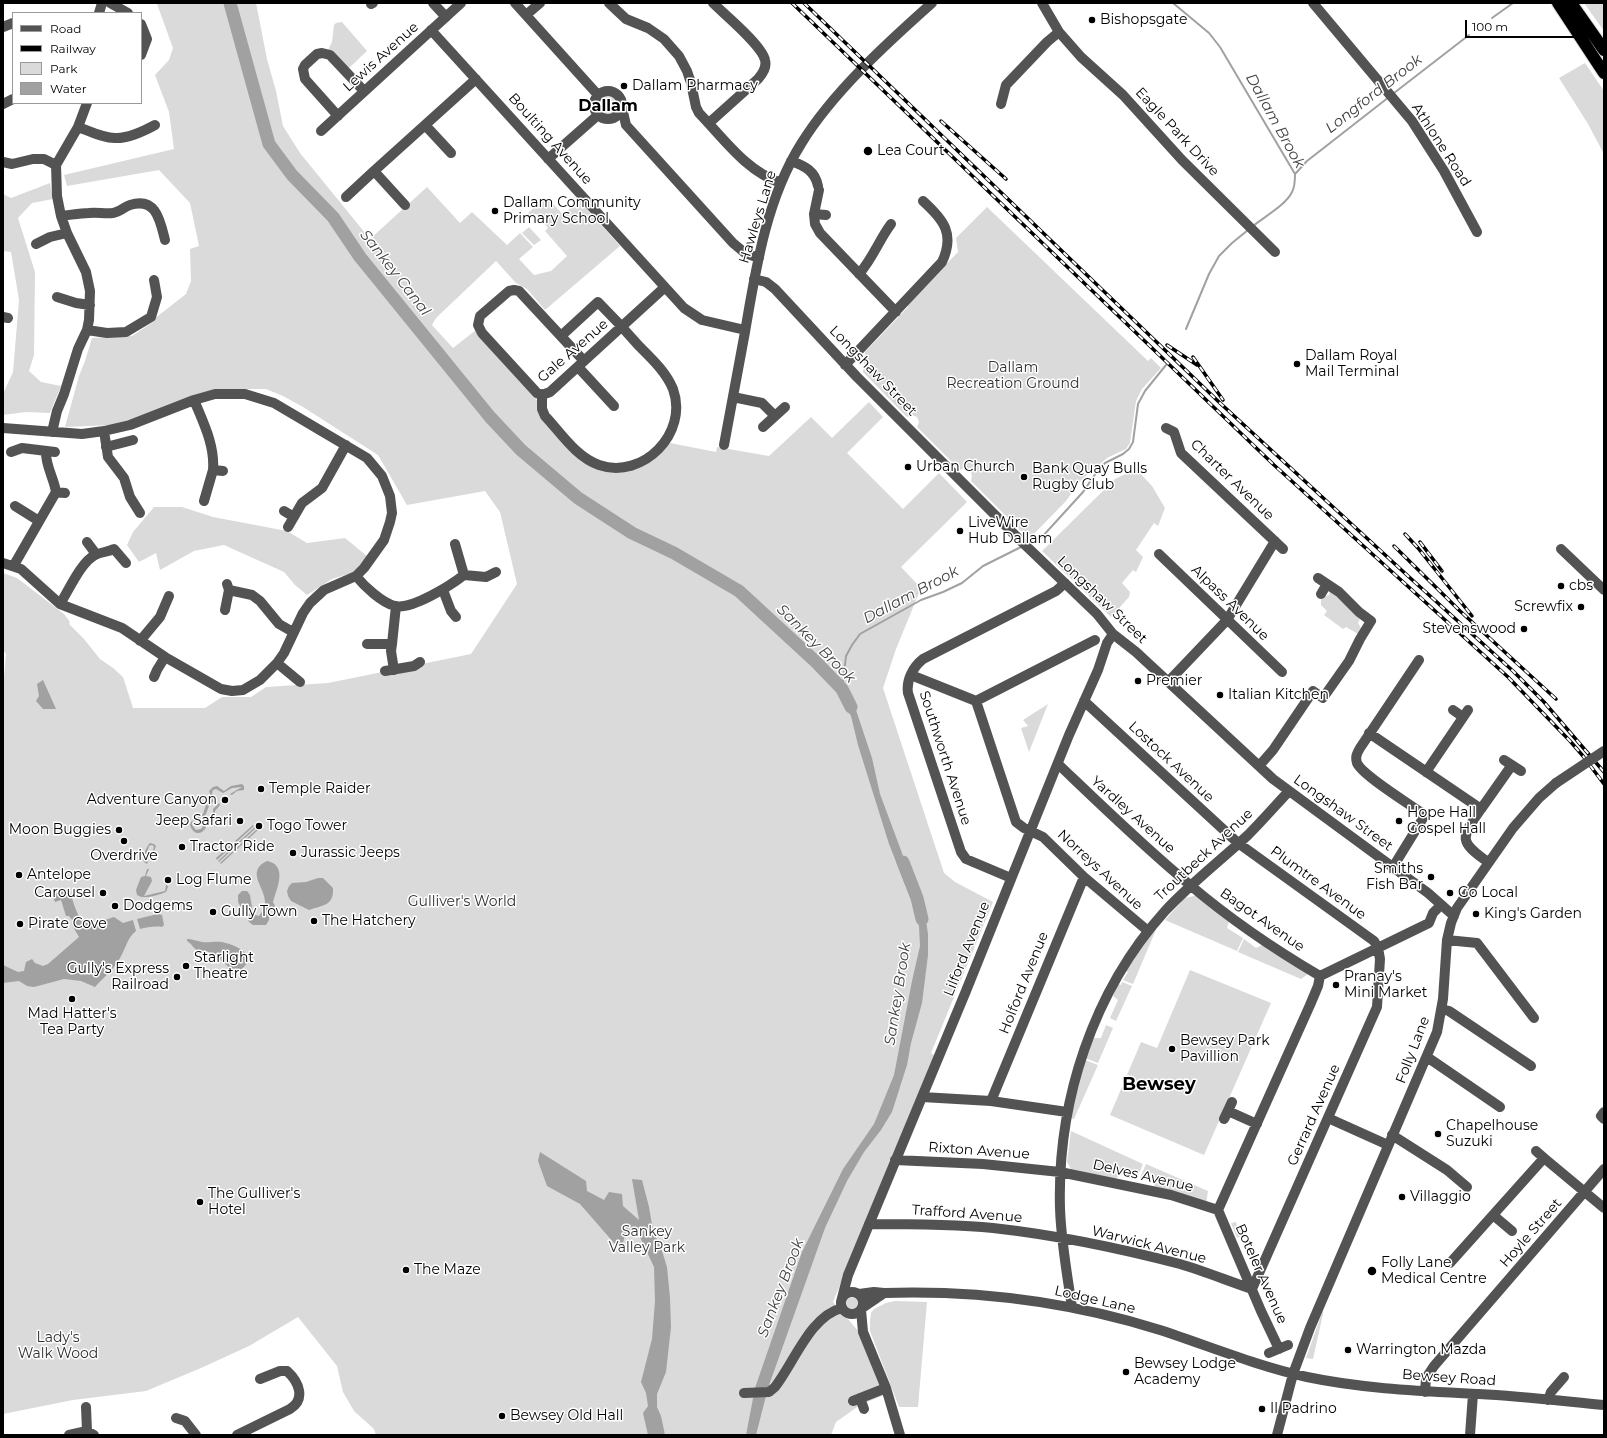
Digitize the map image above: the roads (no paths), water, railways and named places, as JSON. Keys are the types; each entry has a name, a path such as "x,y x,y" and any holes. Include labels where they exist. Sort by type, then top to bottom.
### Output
{"highway":[{"path":"1558,3 1604,73"},
{"path":"1571,3 1604,50"}],"street":[{"path":"110,3 126,12"},
{"path":"433,3 446,17"},
{"name":"Lewis Avenue","path":"321,131 461,3"},
{"path":"515,3 598,95"},
{"path":"526,15 540,3"},
{"path":"609,3 626,19 648,28 664,39 679,56 687,71 699,112 749,166 760,174 781,183"},
{"path":"709,123 758,79 766,64 761,50 713,3"},
{"name":"Hawleys Lane","path":"724,445 758,258 781,183 791,161 806,136 830,104 890,41 932,3"},
{"name":"Eagle Park Drive","path":"1042,3 1059,32 1081,57 1127,99 1182,160 1275,252"},
{"name":"Athlone Road","path":"1313,3 1412,121 1430,149 1477,232"},
{"path":"142,26 147,39 142,52"},
{"name":"Boulting Avenue","path":"431,30 688,312 697,318 745,330"},
{"path":"1001,104 1006,85 1047,42 1059,32"},
{"path":"338,116 305,79 303,75 305,65 317,54 322,53 330,55 364,91"},
{"path":"346,198 476,79"},
{"path":"626,125 621,100 614,93 606,92 598,95 594,103 595,111 598,115 626,125 733,243 745,253 758,258"},
{"path":"3,104 12,100"},
{"path":"52,432 57,411 78,349 87,330 90,305 90,292 86,272 61,216 57,196 56,165 78,127 87,104"},
{"path":"609,119 617,116 622,108"},
{"path":"548,159 598,115"},
{"path":"78,127 95,134 117,138 142,132 155,125"},
{"path":"426,125 451,153"},
{"path":"3,162 12,164 33,159 44,159 56,165"},
{"path":"791,161 809,169 815,177 819,188 814,214 815,224 820,233 896,312"},
{"path":"374,171 405,205"},
{"path":"845,365 942,262 948,247 948,237 945,226 936,213 923,201"},
{"path":"61,216 90,212 104,214 117,212 140,202 148,205 156,211 165,240"},
{"path":"814,214 826,215"},
{"path":"859,274 867,265 877,249 884,233 891,224"},
{"path":"36,244 50,237 67,232"},
{"name":"Longshaw Street","path":"754,279 766,282 775,289 845,365 1031,551 1097,614 1113,634 1122,640 1259,766 1289,791 1428,893 1454,916"},
{"path":"87,330 107,333 126,332 151,317 157,297 154,280"},
{"name":"Gale Avenue","path":"542,395 550,392 665,287"},
{"path":"614,406 561,336 519,291 509,291 480,316 478,321 478,325 482,333 537,393 542,395 542,409 545,416 578,453 593,463 608,467 625,467 634,465 654,455 669,437 674,425 676,407 673,391 666,376 622,327"},
{"path":"57,296 76,303 90,305"},
{"name":"Gale Avenue","path":"561,336 598,302 622,327"},
{"path":"3,428 12,427 82,434 104,431 130,425 194,400 215,394 245,394 262,398 290,411 361,453 375,465 386,483 391,504 390,522 384,540 364,568 356,576 333,586 317,596 303,613 284,653 277,663 253,686 242,690 232,691 216,686 165,658 122,628 60,604 28,574 3,562"},
{"path":"733,397 762,403 775,416"},
{"path":"194,400 206,430 218,471 205,504"},
{"path":"763,427 785,407"},
{"name":"Charter Avenue","path":"1166,428 1174,432 1178,449 1181,453 1283,549"},
{"path":"104,431 110,461 124,478 130,497 140,513"},
{"path":"106,447 135,442"},
{"path":"288,527 302,503 322,488 346,445"},
{"path":"11,452 22,448 50,452 45,459 61,492 54,497 14,566"},
{"path":"20,497 12,505 39,521"},
{"path":"284,511 294,516"},
{"path":"88,542 96,554"},
{"path":"1168,682 1227,620 1275,542"},
{"path":"455,544 464,575"},
{"path":"60,604 82,568 96,554 114,549 129,563"},
{"path":"1561,549 1604,590"},
{"name":"Alpass Avenue","path":"1159,554 1282,672"},
{"path":"356,576 365,586 389,603 396,606 409,604 443,590 464,575 486,577 496,572"},
{"path":"1259,766 1273,750 1313,691 1323,698 1349,661 1371,620 1356,609 1339,592 1318,578"},
{"name":"Southworth Avenue","path":"1011,878 966,859 961,852 908,693 908,684 917,665 924,659 1056,591 1065,584"},
{"path":"1321,594 1327,584"},
{"path":"225,610 228,587 252,595 260,601 279,624 293,632"},
{"path":"443,590 451,611 456,618"},
{"path":"140,641 160,617 169,594"},
{"path":"396,606 389,671 414,666 420,662"},
{"name":"Lilford Avenue","path":"842,1298 848,1275 1098,670 1107,643 1113,634"},
{"path":"911,675 976,701 1087,649 1094,640"},
{"path":"367,644 392,644"},
{"path":"154,677 165,658"},
{"path":"1393,867 1425,815 1364,772 1359,767 1357,762 1357,753 1419,660"},
{"path":"277,663 300,682"},
{"name":"Norreys Avenue","path":"976,701 1014,818 1020,826 1043,837 1084,877 1148,931"},
{"name":"Lostock Avenue","path":"1084,701 1238,843"},
{"path":"1426,772 1466,714 1453,710"},
{"path":"1369,733 1481,809"},
{"name":"Folly Lane","path":"1277,1435 1293,1374 1323,1294 1437,1032 1442,1009 1447,940 1454,916 1461,902 1488,862 1525,813 1556,783 1604,751"},
{"path":"1488,862 1471,850 1465,839 1466,832 1508,763 1521,771"},
{"name":"Yardley Avenue","path":"1058,764 1121,825 1190,885"},
{"name":"Troutbeck Avenue","path":"1072,1307 1062,1238 1060,1172 1067,1112 1087,1040 1097,1017 1123,967 1148,931 1190,885 1257,826 1289,791"},
{"name":"Plumtre Avenue","path":"1238,843 1371,938 1378,948"},
{"name":"Holford Avenue","path":"991,1100 1084,877"},
{"name":"Bagot Avenue","path":"1190,885 1279,952 1320,976"},
{"path":"1218,1210 1318,986 1320,976 1429,923 1433,913 1437,909"},
{"path":"1447,940 1477,943 1534,1018"},
{"name":"Gerrard Avenue","path":"1252,1289 1377,1007 1380,959 1378,948"},
{"path":"1442,1009 1450,1011 1531,1066"},
{"path":"1427,1057 1500,1107"},
{"path":"922,1097 991,1100 1067,1112"},
{"path":"1228,1111 1257,1124"},
{"path":"1604,1112 1601,1116 1604,1118"},
{"path":"1328,1118 1388,1145"},
{"path":"1392,1135 1447,1170 1467,1187"},
{"path":"1536,1150 1604,1208"},
{"path":"1450,1263 1544,1158"},
{"name":"Rixton Avenue","path":"895,1160 983,1164 1060,1172"},
{"name":"Hoyle Street","path":"1425,1392 1426,1378 1434,1366 1604,1169"},
{"name":"Delves Avenue","path":"1060,1172 1171,1195 1218,1210"},
{"name":"Boteler Avenue","path":"1218,1210 1252,1289 1284,1347 1269,1353"},
{"path":"1493,1215 1512,1231"},
{"name":"Trafford Avenue","path":"869,1224 993,1228 1062,1238"},
{"name":"Warwick Avenue","path":"1062,1238 1131,1252 1182,1265 1252,1289"},
{"path":"848,1275 857,1293 863,1299 863,1332"},
{"name":"Lodge Lane","path":"857,1293 915,1291 966,1294 1072,1307 1100,1313 1160,1330 1210,1349 1293,1374"},
{"path":"857,1293 846,1293 842,1298 840,1305 863,1332 886,1388 900,1435"},
{"path":"744,1393 769,1392 779,1382 804,1342 820,1320 828,1313 845,1311 856,1314 884,1293"},
{"path":"237,1435 290,1409 295,1406 299,1399 300,1391 298,1386 287,1371 280,1371 260,1379"},
{"name":"Bewsey Road","path":"1293,1374 1325,1380 1425,1392 1473,1394 1604,1405"},
{"path":"1548,1400 1551,1392 1564,1377"},
{"path":"864,1410 857,1400 886,1388"},
{"path":"1470,1435 1473,1394"},
{"path":"69,1435 91,1433 86,1407"},
{"path":"184,1418 196,1435"}],"water":[{"path":"43,680 56,709 43,709 36,701 39,696 37,684"},
{"name":"Sankey Brook","path":"847,690 853,701 872,758 880,794 902,853 909,879 926,921 928,934 928,955 922,1003 911,1043 907,1065 892,1112 881,1130 864,1152 847,1181 825,1228 768,1388 756,1435 746,1435 755,1388 802,1252 843,1169 874,1124 894,1075 920,946 919,926 914,907 889,844 858,745 851,716 838,695"},
{"path":"242,784 244,786 244,790 237,791 232,795 230,794 242,787 232,788 223,793 216,789 213,790 212,793 215,800 209,806 205,816 195,821 192,825 196,830 201,829 206,822 213,818 213,809 219,803 220,805 215,811 215,820 208,823 205,829 200,833 196,833 192,830 190,825 191,822 203,814 206,805 212,799 209,791 213,787 217,786 224,791 231,786"},
{"path":"253,825 254,826 217,860 216,858"},
{"path":"255,827 256,828 219,862 218,861"},
{"path":"257,829 258,830 221,864 220,863"},
{"path":"150,843 156,846 152,854 154,846 149,846 145,859 148,862 147,864 144,862 144,855"},
{"path":"267,861 273,863 279,872 278,884 273,902 275,906 269,913 269,920 266,925 253,925 249,922 238,902 238,895 242,891 247,891 250,895 253,914 259,916 264,909 265,899 258,881 257,870 260,865"},
{"path":"147,869 149,869 146,876 151,877 152,881 144,896 165,891 167,885 168,887 166,892 148,897 137,895 136,890 141,877 145,876"},
{"path":"323,878 333,888 333,894 330,902 323,906 309,910 291,901 287,891 292,883 306,882"},
{"path":"69,889 78,915 85,922 95,923 114,917 123,923 133,920 136,931 129,940 118,962 95,987 81,981 64,979 34,987 27,986 19,981 3,983 3,965 18,972 24,971 26,962 32,959 35,963 43,966 48,964 79,937 72,925 73,921 69,916 66,916 61,900 55,902 52,895"},
{"path":"158,914 162,915 164,925 162,927 140,929 137,919"},
{"path":"187,939 230,944 243,951 248,957 249,961 242,969 237,972 233,971 214,954 206,951 200,953 187,941"},
{"path":"540,1152 586,1181 587,1191 604,1200 609,1192 622,1194 623,1206 639,1220 632,1179 642,1180 653,1231 661,1248 667,1267 670,1298 671,1327 666,1372 657,1394 657,1407 661,1416 665,1435 648,1435 643,1413 648,1406 646,1393 641,1382 652,1339 655,1301 654,1267 639,1235 630,1230 625,1235 621,1251 580,1204 547,1186 538,1161"}],"waterway":[{"name":"Sankey Canal","path":"230,3 269,144 292,175 333,217 360,257 490,417 521,450 578,498 632,533 674,553 739,591 816,662 842,689 851,707"},
{"name":"Dallam Brook","path":"1173,3 1209,33 1220,47 1295,174 1294,188 1285,202 1253,226"},
{"name":"Longford Brook","path":"1492,18 1513,3"},
{"name":"Longford Brook","path":"1394,93 1469,35"},
{"name":"Longford Brook","path":"1295,174 1307,161 1389,97"},
{"name":"Dallam Brook","path":"1186,329 1209,274 1219,256 1248,230"},
{"name":"Dallam Brook","path":"1028,543 1042,537 1083,492 1105,463 1123,454 1129,449 1133,442 1138,404 1145,391 1166,365"},
{"name":"Dallam Brook","path":"842,689 846,656 860,634 921,600 962,583 983,566 1023,546"},
{"name":"Sankey Brook","path":"903,862 917,898 922,919"}],"railway":[{"path":"792,3 1274,465 1508,677 1570,741 1604,784"},
{"path":"804,3 1220,403 1513,671 1544,702 1604,772"},
{"path":"941,121 1006,179"},
{"path":"1167,345 1197,365"},
{"path":"1193,357 1223,400"},
{"path":"1405,534 1418,548 1472,616"},
{"path":"1420,542 1442,571"},
{"path":"1394,546 1460,611 1556,699"}],"place":[{"name":"Bishopsgate","path":"1092,20"},
{"name":"Dallam Pharmacy","path":"624,86"},
{"name":"Lea Court","path":"868,151"},
{"name":"Dallam Community Primary School","path":"495,211"},
{"name":"Dallam Royal Mail Terminal","path":"1297,364"},
{"name":"Urban Church","path":"908,467"},
{"name":"Bank Quay Bulls Rugby Club","path":"1024,477"},
{"name":"LiveWire Hub Dallam","path":"960,531"},
{"name":"cbs","path":"1561,586"},
{"name":"Screwfix","path":"1581,607"},
{"name":"Stevenswood","path":"1524,629"},
{"name":"Premier","path":"1138,681"},
{"name":"Italian Kitchen","path":"1220,695"},
{"name":"Temple Raider","path":"261,789"},
{"name":"Adventure Canyon","path":"225,800"},
{"name":"Jeep Safari","path":"240,821"},
{"name":"Hope Hall Gospel Hall","path":"1399,821"},
{"name":"Togo Tower","path":"259,826"},
{"name":"Moon Buggies","path":"119,830"},
{"name":"Overdrive","path":"124,841"},
{"name":"Tractor Ride","path":"182,847"},
{"name":"Jurassic Jeeps","path":"293,853"},
{"name":"Antelope","path":"19,875"},
{"name":"Smiths Fish Bar","path":"1431,877"},
{"name":"Log Flume","path":"168,880"},
{"name":"Carousel","path":"103,893"},
{"name":"Go Local","path":"1450,893"},
{"name":"Dodgems","path":"115,906"},
{"name":"Gully Town","path":"213,912"},
{"name":"King's Garden","path":"1476,914"},
{"name":"The Hatchery","path":"314,921"},
{"name":"Pirate Cove","path":"20,924"},
{"name":"Starlight Theatre","path":"186,966"},
{"name":"Gully's Express Railroad","path":"177,977"},
{"name":"Pranay's Mini Market","path":"1336,985"},
{"name":"Mad Hatter's Tea Party","path":"72,999"},
{"name":"Bewsey Park Pavillion","path":"1172,1049"},
{"name":"Chapelhouse Suzuki","path":"1438,1134"},
{"name":"Villaggio","path":"1402,1197"},
{"name":"The Gulliver's Hotel","path":"200,1202"},
{"name":"The Maze","path":"406,1270"},
{"name":"Folly Lane Medical Centre","path":"1372,1271"},
{"name":"Warrington Mazda","path":"1348,1350"},
{"name":"Bewsey Lodge Academy","path":"1126,1372"},
{"name":"Il Padrino","path":"1262,1409"},
{"name":"Bewsey Old Hall","path":"502,1416"}],"district":[{"name":"Dallam","path":"608,106"},
{"name":"Bewsey","path":"1159,1085"}],"park label":[{"name":"Dallam Recreation Ground","path":"1013,376"},
{"name":"Gulliver's World","path":"462,902"},
{"name":"Sankey Valley Park","path":"647,1240"},
{"name":"Lady's Walk Wood","path":"58,1346"}]}
